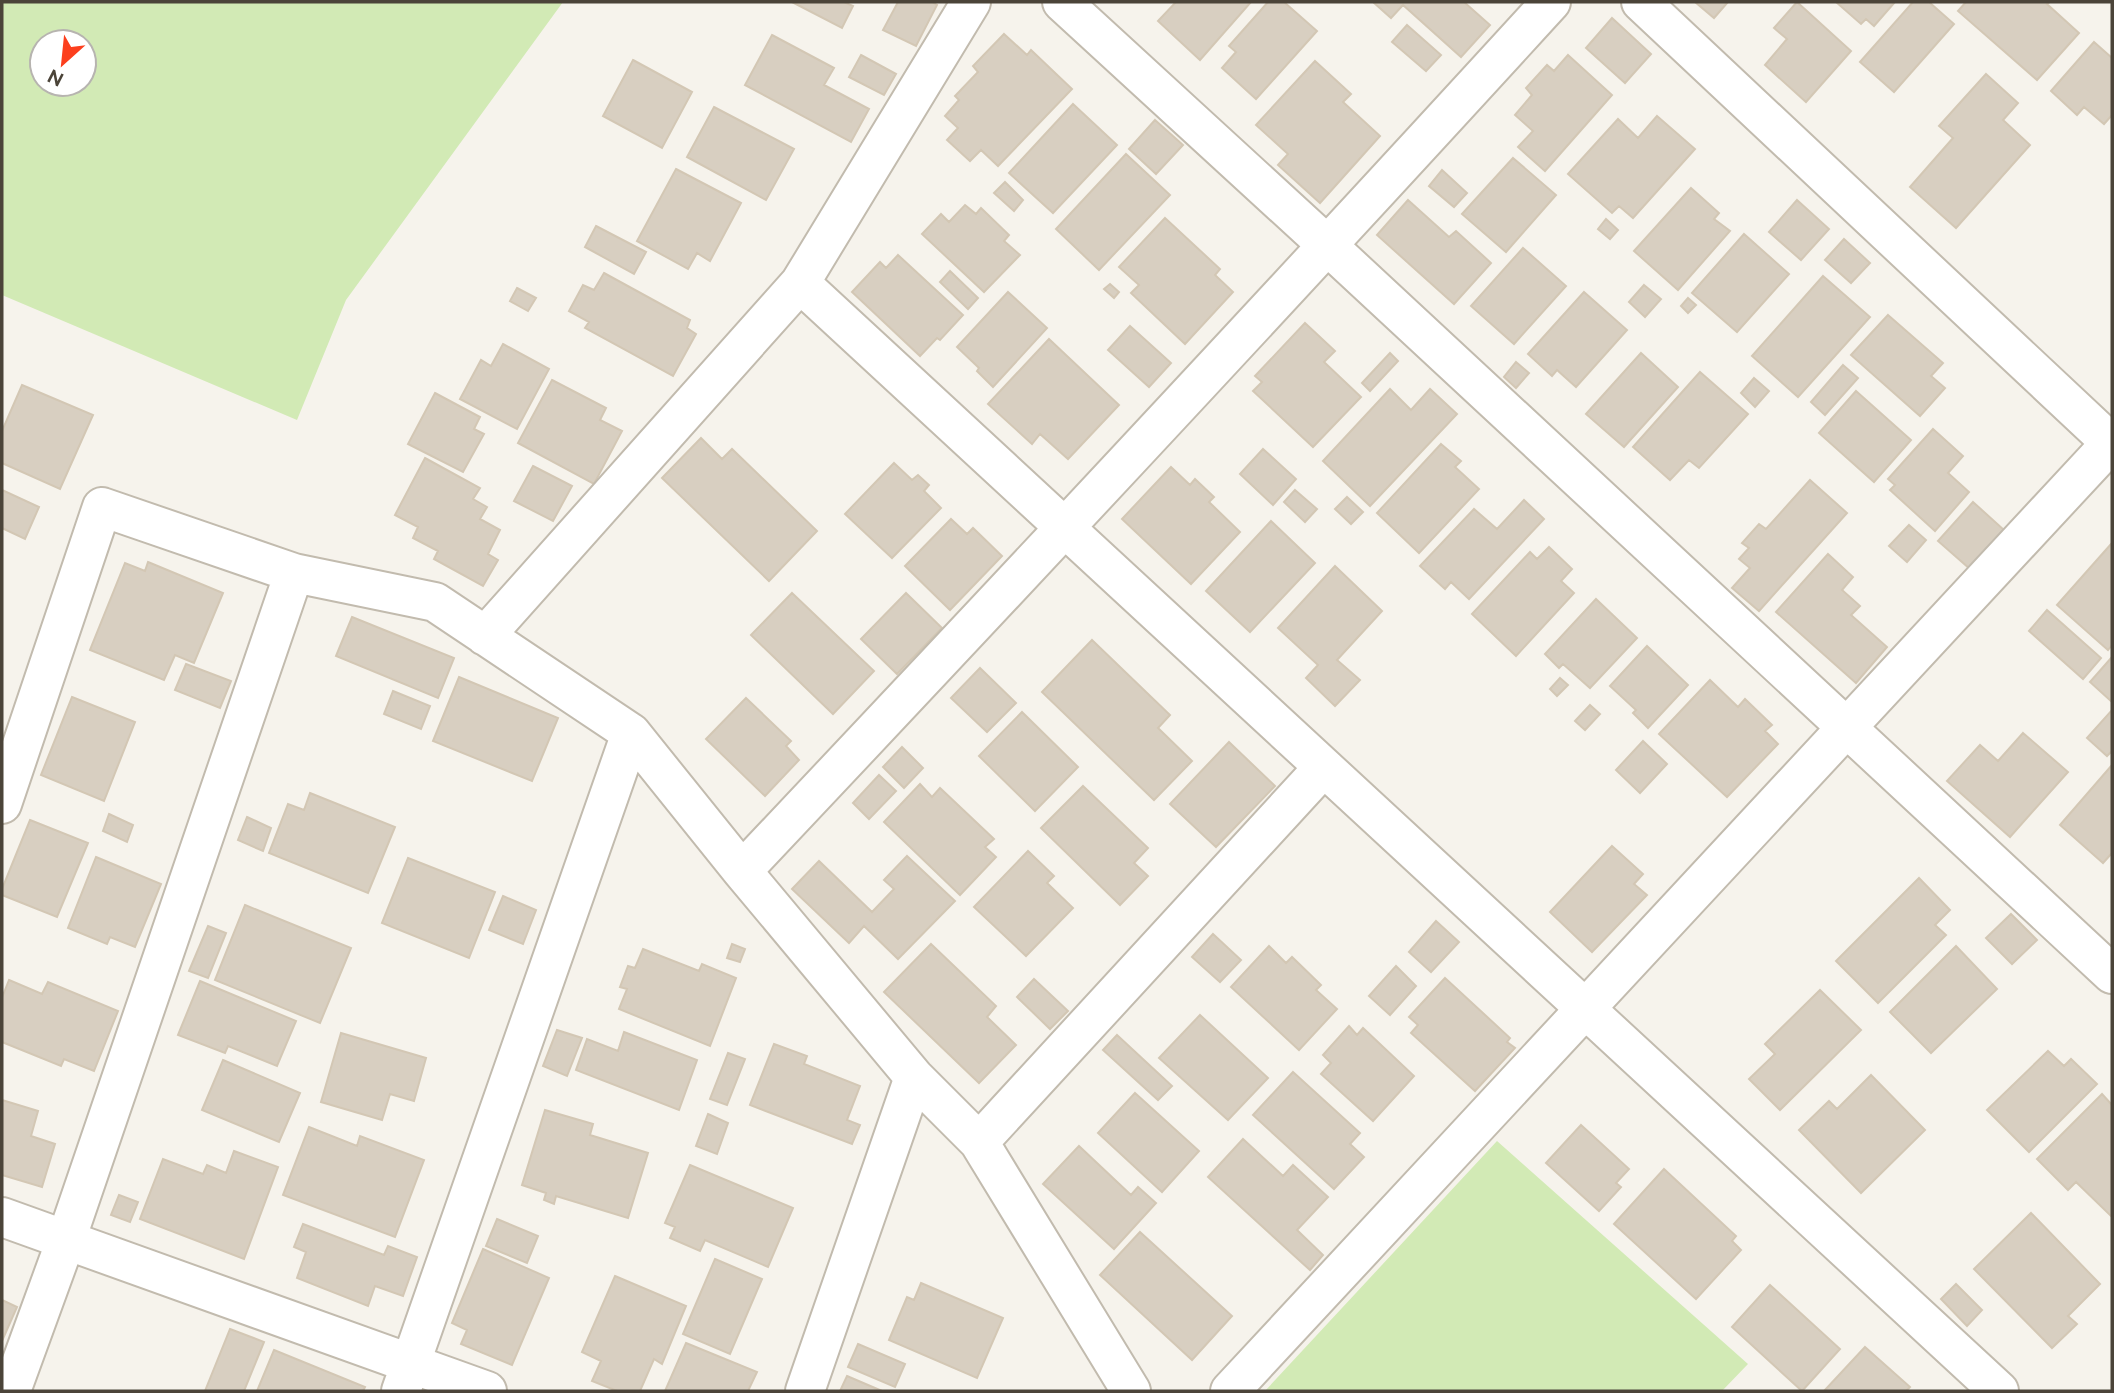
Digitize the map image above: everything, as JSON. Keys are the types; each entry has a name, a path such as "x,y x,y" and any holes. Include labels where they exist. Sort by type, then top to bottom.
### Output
{"street":[{"path":"485,636 800,283 971,2"},
{"path":"1062,2 2112,974"},
{"path":"742,871 1065,529 1551,2"},
{"path":"1230,1391 2112,443 1642,2"},
{"path":"800,283 1999,1391"},
{"path":"2,804 102,507 294,573 435,602 631,733 742,871 915,1077 979,1142 1131,1391"},
{"path":"11,1391 66,1240 294,573"},
{"path":"406,1377 631,733"},
{"path":"979,1142 1323,768"},
{"path":"805,1391 915,1077"},
{"path":"2,1217 66,1240 406,1377 487,1391"}],"green space":[{"path":"2,2 563,2 346,300 297,420 2,295"},
{"path":"1497,1141 1748,1364 1722,1391 1265,1391"}],"building":[{"path":"792,2 844,2 853,6 842,28"},
{"path":"898,2 932,2 937,5 916,46 883,30"},
{"path":"1176,2 1251,2 1200,60 1158,21"},
{"path":"1268,2 1284,2 1317,31 1256,99 1222,68 1236,52 1229,46"},
{"path":"1373,2 1464,2 1490,25 1461,57 1403,5 1391,18"},
{"path":"1695,2 1728,2 1714,18"},
{"path":"1797,2 1851,51 1806,102 1765,65 1787,39 1774,28"},
{"path":"1836,2 1895,2 1874,26 1866,19 1861,24"},
{"path":"1913,2 1929,2 1954,24 1894,92 1860,62"},
{"path":"1966,2 2050,2 2047,4 2079,33 2037,80 1958,11"},
{"path":"1612,18 1651,54 1625,83 1586,48"},
{"path":"1407,25 1441,55 1426,71 1392,42"},
{"path":"1004,34 1027,55 1031,50 1072,89 998,166 981,150 970,161 947,140 958,128 945,116 959,100 955,96 978,72 973,66"},
{"path":"772,35 834,68 824,85 869,109 851,142 745,85"},
{"path":"2094,42 2112,58 2112,115 2104,124 2084,107 2077,115 2051,91"},
{"path":"861,55 896,74 884,95 849,77"},
{"path":"1568,55 1612,95 1545,171 1518,147 1533,131 1515,115 1532,95 1526,88 1547,65 1554,71"},
{"path":"633,60 692,92 662,148 603,116"},
{"path":"1315,61 1351,94 1343,102 1380,136 1320,203 1278,165 1288,154 1256,125"},
{"path":"1986,74 2018,103 2003,120 2030,145 1956,228 1910,187 1953,138 1939,126"},
{"path":"1073,104 1117,145 1053,213 1009,173"},
{"path":"714,107 794,149 766,200 687,157"},
{"path":"1657,116 1695,149 1633,218 1619,206 1612,213 1568,174 1618,119 1638,138"},
{"path":"1155,120 1183,145 1156,174 1129,149"},
{"path":"1126,154 1170,195 1099,270 1056,229"},
{"path":"1513,158 1556,195 1506,252 1462,214"},
{"path":"676,169 741,203 710,261 697,253 688,269 637,241"},
{"path":"1442,170 1467,193 1454,207 1429,186"},
{"path":"1005,182 1023,200 1014,211 994,193"},
{"path":"1691,188 1719,213 1714,219 1730,231 1678,290 1634,251"},
{"path":"1408,200 1449,237 1456,231 1491,263 1454,304 1377,235"},
{"path":"1797,200 1829,229 1801,260 1769,232"},
{"path":"965,205 976,214 981,208 1009,235 1004,241 1020,255 984,292 922,234 941,214 949,222"},
{"path":"1165,218 1220,269 1215,275 1233,292 1185,344 1131,293 1139,285 1119,267"},
{"path":"1606,219 1618,230 1610,239 1598,229"},
{"path":"596,226 646,252 634,274 585,247"},
{"path":"1744,234 1789,274 1737,332 1692,293"},
{"path":"1844,239 1870,263 1851,283 1825,260"},
{"path":"1523,248 1566,286 1514,344 1471,306"},
{"path":"898,255 963,315 940,340 937,338 920,356 852,292 880,262 886,268"},
{"path":"950,271 978,298 968,309 940,282"},
{"path":"604,273 690,320 687,328 696,334 673,376 585,328 589,322 569,311 583,285 594,290"},
{"path":"1823,276 1870,317 1798,397 1752,356"},
{"path":"1110,284 1119,292 1114,298 1104,289"},
{"path":"1644,285 1661,299 1645,317 1629,302"},
{"path":"517,288 536,298 528,311 510,301"},
{"path":"1008,292 1047,328 993,387 977,371 979,368 957,347"},
{"path":"1584,292 1627,330 1576,387 1557,370 1552,376 1528,354"},
{"path":"1688,298 1696,305 1688,313 1681,306"},
{"path":"1888,315 1943,363 1931,376 1945,388 1920,416 1851,355"},
{"path":"1305,323 1335,351 1324,362 1361,397 1313,447 1253,391 1262,382 1255,376"},
{"path":"1130,326 1171,363 1149,387 1108,350"},
{"path":"1049,339 1119,405 1068,459 1040,434 1032,444 988,404"},
{"path":"503,344 549,369 517,429 460,399 481,360 491,366"},
{"path":"1390,353 1398,361 1370,391 1362,383"},
{"path":"1641,353 1678,387 1624,447 1586,414"},
{"path":"1516,362 1529,373 1516,388 1504,377"},
{"path":"1843,365 1858,378 1825,415 1811,402"},
{"path":"1700,372 1748,414 1699,468 1689,460 1670,480 1633,447"},
{"path":"1754,378 1769,391 1755,407 1741,393"},
{"path":"552,380 606,408 600,420 622,431 594,484 518,443"},
{"path":"22,385 93,415 60,489 2,463 2,431"},
{"path":"1390,389 1411,410 1430,389 1457,414 1370,506 1323,461"},
{"path":"1856,391 1911,440 1874,482 1819,433"},
{"path":"435,393 480,417 474,429 484,434 463,472 408,444"},
{"path":"1933,429 1963,456 1948,473 1969,492 1935,531 1890,490 1895,485 1888,479"},
{"path":"701,438 722,459 732,449 817,531 769,581 662,478"},
{"path":"1441,444 1461,461 1455,467 1479,489 1419,553 1377,513"},
{"path":"1263,449 1296,479 1273,505 1240,474"},
{"path":"425,458 480,488 473,499 487,507 480,519 500,530 488,554 498,560 483,586 434,559 438,551 413,538 418,527 395,515"},
{"path":"894,463 912,480 918,475 929,485 924,491 941,508 892,558 845,514"},
{"path":"533,466 572,486 553,521 514,501"},
{"path":"1171,467 1190,485 1195,479 1214,497 1209,502 1240,532 1191,584 1122,519"},
{"path":"1810,480 1847,513 1759,611 1732,588 1750,568 1739,559 1749,548 1742,543 1759,524 1766,529"},
{"path":"2,490 39,507 25,539 2,528"},
{"path":"1295,490 1317,509 1305,522 1284,502"},
{"path":"1347,497 1363,512 1351,524 1335,509"},
{"path":"1524,500 1544,519 1469,599 1451,582 1445,589 1420,566 1474,509 1497,529"},
{"path":"1973,502 2004,530 1970,569 1938,541"},
{"path":"951,519 967,534 973,528 1002,556 950,610 905,566"},
{"path":"1271,521 1315,563 1250,632 1206,591"},
{"path":"1909,525 1926,540 1907,562 1889,546"},
{"path":"2112,543 2112,645 2108,650 2057,605"},
{"path":"1549,547 1572,569 1561,581 1574,593 1516,656 1472,614 1530,552 1537,559"},
{"path":"1828,554 1853,577 1842,590 1860,606 1851,615 1887,647 1856,683 1776,612"},
{"path":"148,562 223,593 194,663 175,655 164,680 90,650 125,563 145,571"},
{"path":"1335,566 1382,611 1337,660 1360,680 1335,706 1306,678 1318,665 1278,628"},
{"path":"792,593 874,671 833,714 751,635"},
{"path":"906,593 942,628 897,674 861,639"},
{"path":"1596,599 1637,638 1590,688 1563,664 1559,668 1545,654"},
{"path":"2047,610 2101,658 2083,679 2029,631"},
{"path":"352,617 454,658 438,698 336,656"},
{"path":"1092,640 1170,715 1158,728 1192,761 1154,800 1042,692"},
{"path":"1647,646 1688,685 1648,728 1633,713 1636,710 1610,686"},
{"path":"2112,657 2112,702 2090,682"},
{"path":"186,664 231,681 220,708 175,690"},
{"path":"980,668 1016,703 987,732 951,698"},
{"path":"459,677 558,718 532,781 433,741"},
{"path":"1560,678 1568,685 1557,696 1550,689"},
{"path":"1710,680 1738,707 1745,699 1772,725 1765,731 1778,744 1727,797 1659,734"},
{"path":"393,691 430,706 421,729 384,714"},
{"path":"72,697 135,722 104,801 41,775"},
{"path":"746,698 791,741 786,746 799,760 765,796 706,739"},
{"path":"1590,705 1600,714 1585,730 1575,721"},
{"path":"2112,710 2112,751 2107,756 2087,738"},
{"path":"1022,712 1078,767 1035,811 979,756"},
{"path":"2023,733 2068,772 2010,837 1947,781 1980,745 1998,761"},
{"path":"1643,741 1667,764 1640,793 1616,770"},
{"path":"1229,742 1275,786 1216,847 1170,804"},
{"path":"902,747 923,768 904,788 883,767"},
{"path":"2112,765 2112,853 2103,863 2060,825"},
{"path":"879,775 896,791 869,819 853,803"},
{"path":"920,784 932,797 940,788 994,839 985,847 996,857 960,895 884,822"},
{"path":"1083,786 1148,848 1134,863 1148,876 1120,905 1041,828"},
{"path":"310,793 395,827 368,893 269,853 288,804 304,810"},
{"path":"109,814 133,825 127,842 103,831"},
{"path":"247,817 271,828 263,851 238,840"},
{"path":"30,820 88,843 57,917 2,895"},
{"path":"1612,846 1643,874 1634,884 1647,895 1592,952 1550,912"},
{"path":"1028,851 1054,876 1047,883 1073,908 1026,956 974,907"},
{"path":"907,856 955,901 898,959 864,926 849,943 792,889 819,861 872,912 894,889 884,880"},
{"path":"96,857 161,884 135,947 110,937 107,944 68,928"},
{"path":"408,858 495,892 469,958 382,923"},
{"path":"1919,878 1950,910 1935,925 1946,935 1878,1003 1836,961"},
{"path":"503,896 536,910 523,944 489,930"},
{"path":"245,905 351,948 320,1023 215,980"},
{"path":"2011,914 2037,940 2012,964 1986,938"},
{"path":"1436,921 1459,942 1431,972 1409,952"},
{"path":"208,926 226,933 208,978 189,971"},
{"path":"1213,934 1241,960 1220,982 1192,957"},
{"path":"732,944 745,949 740,962 727,958"},
{"path":"931,944 996,1006 987,1017 1016,1045 979,1083 884,992"},
{"path":"1269,946 1286,963 1292,957 1321,985 1316,990 1337,1009 1299,1050 1231,987"},
{"path":"1956,946 1997,989 1931,1053 1890,1012"},
{"path":"643,949 699,971 702,964 736,978 710,1046 619,1009 627,989 620,987 628,966 635,968"},
{"path":"1396,966 1416,986 1390,1015 1369,996"},
{"path":"1445,978 1510,1038 1507,1042 1515,1048 1475,1091 1411,1033 1418,1025 1409,1017"},
{"path":"1034,979 1068,1011 1050,1029 1017,997"},
{"path":"9,980 42,994 48,982 118,1011 94,1071 64,1059 61,1066 2,1042 2,994"},
{"path":"200,981 296,1021 277,1066 228,1046 225,1053 178,1035"},
{"path":"1820,990 1861,1030 1780,1110 1749,1079 1775,1054 1765,1044"},
{"path":"1200,1015 1268,1078 1228,1120 1159,1058"},
{"path":"1349,1026 1357,1035 1363,1028 1414,1076 1373,1121 1321,1074 1331,1063 1323,1055"},
{"path":"557,1030 582,1038 567,1076 543,1066"},
{"path":"624,1032 697,1060 679,1110 576,1070 587,1039 618,1051"},
{"path":"341,1033 426,1058 414,1101 390,1094 382,1120 321,1102"},
{"path":"1117,1035 1172,1086 1158,1100 1103,1050"},
{"path":"774,1044 807,1056 804,1064 860,1086 847,1120 860,1125 852,1144 750,1105"},
{"path":"2048,1051 2064,1066 2071,1059 2097,1084 2029,1152 1987,1110"},
{"path":"728,1053 745,1059 727,1105 710,1099"},
{"path":"223,1060 300,1093 279,1142 202,1110"},
{"path":"1293,1072 1360,1133 1350,1144 1364,1157 1334,1189 1253,1115"},
{"path":"1871,1075 1925,1130 1861,1193 1799,1130 1829,1101 1837,1109"},
{"path":"1135,1093 1199,1151 1162,1192 1098,1133"},
{"path":"2102,1094 2112,1105 2112,1217 2076,1182 2068,1190 2037,1159"},
{"path":"2,1100 38,1111 31,1136 55,1144 42,1187 2,1175"},
{"path":"545,1110 593,1124 590,1135 648,1153 628,1218 556,1196 554,1204 544,1200 546,1193 522,1185"},
{"path":"708,1114 728,1123 717,1154 696,1146"},
{"path":"1581,1125 1629,1169 1616,1183 1621,1187 1599,1211 1546,1163"},
{"path":"309,1127 357,1146 360,1136 424,1160 395,1237 283,1195"},
{"path":"1243,1139 1283,1176 1293,1165 1328,1197 1297,1230 1323,1255 1310,1270 1208,1177"},
{"path":"1079,1146 1131,1195 1138,1187 1156,1203 1114,1249 1043,1184"},
{"path":"234,1151 278,1167 244,1259 140,1219 163,1159 203,1174 207,1165 226,1173"},
{"path":"690,1165 793,1208 768,1267 705,1240 700,1251 670,1238 675,1227 665,1223"},
{"path":"1664,1169 1736,1236 1732,1241 1741,1250 1696,1299 1614,1224"},
{"path":"119,1195 138,1202 130,1222 111,1215"},
{"path":"2031,1213 2100,1284 2068,1316 2077,1324 2052,1348 1974,1269"},
{"path":"497,1219 538,1236 527,1263 486,1246"},
{"path":"303,1224 384,1255 388,1246 417,1257 403,1296 375,1286 368,1306 297,1278 306,1252 294,1247"},
{"path":"1140,1232 1232,1316 1192,1360 1100,1275"},
{"path":"483,1249 549,1278 512,1365 461,1344 467,1330 452,1323"},
{"path":"715,1259 762,1279 730,1354 683,1334"},
{"path":"615,1276 686,1306 662,1364 654,1359 640,1391 617,1391 592,1381 601,1361 582,1352"},
{"path":"921,1283 1003,1318 977,1378 889,1340 907,1297 914,1300"},
{"path":"1956,1284 1982,1310 1967,1326 1941,1299"},
{"path":"1770,1285 1840,1349 1802,1391 1732,1327"},
{"path":"2,1300 17,1307 2,1341"},
{"path":"230,1329 264,1342 244,1391 205,1391"},
{"path":"686,1343 757,1372 748,1391 665,1391"},
{"path":"858,1344 905,1364 895,1387 848,1367"},
{"path":"1865,1347 1910,1387 1906,1391 1824,1391"},
{"path":"274,1350 365,1387 363,1391 257,1391"},
{"path":"847,1376 882,1391 840,1391"}]}
